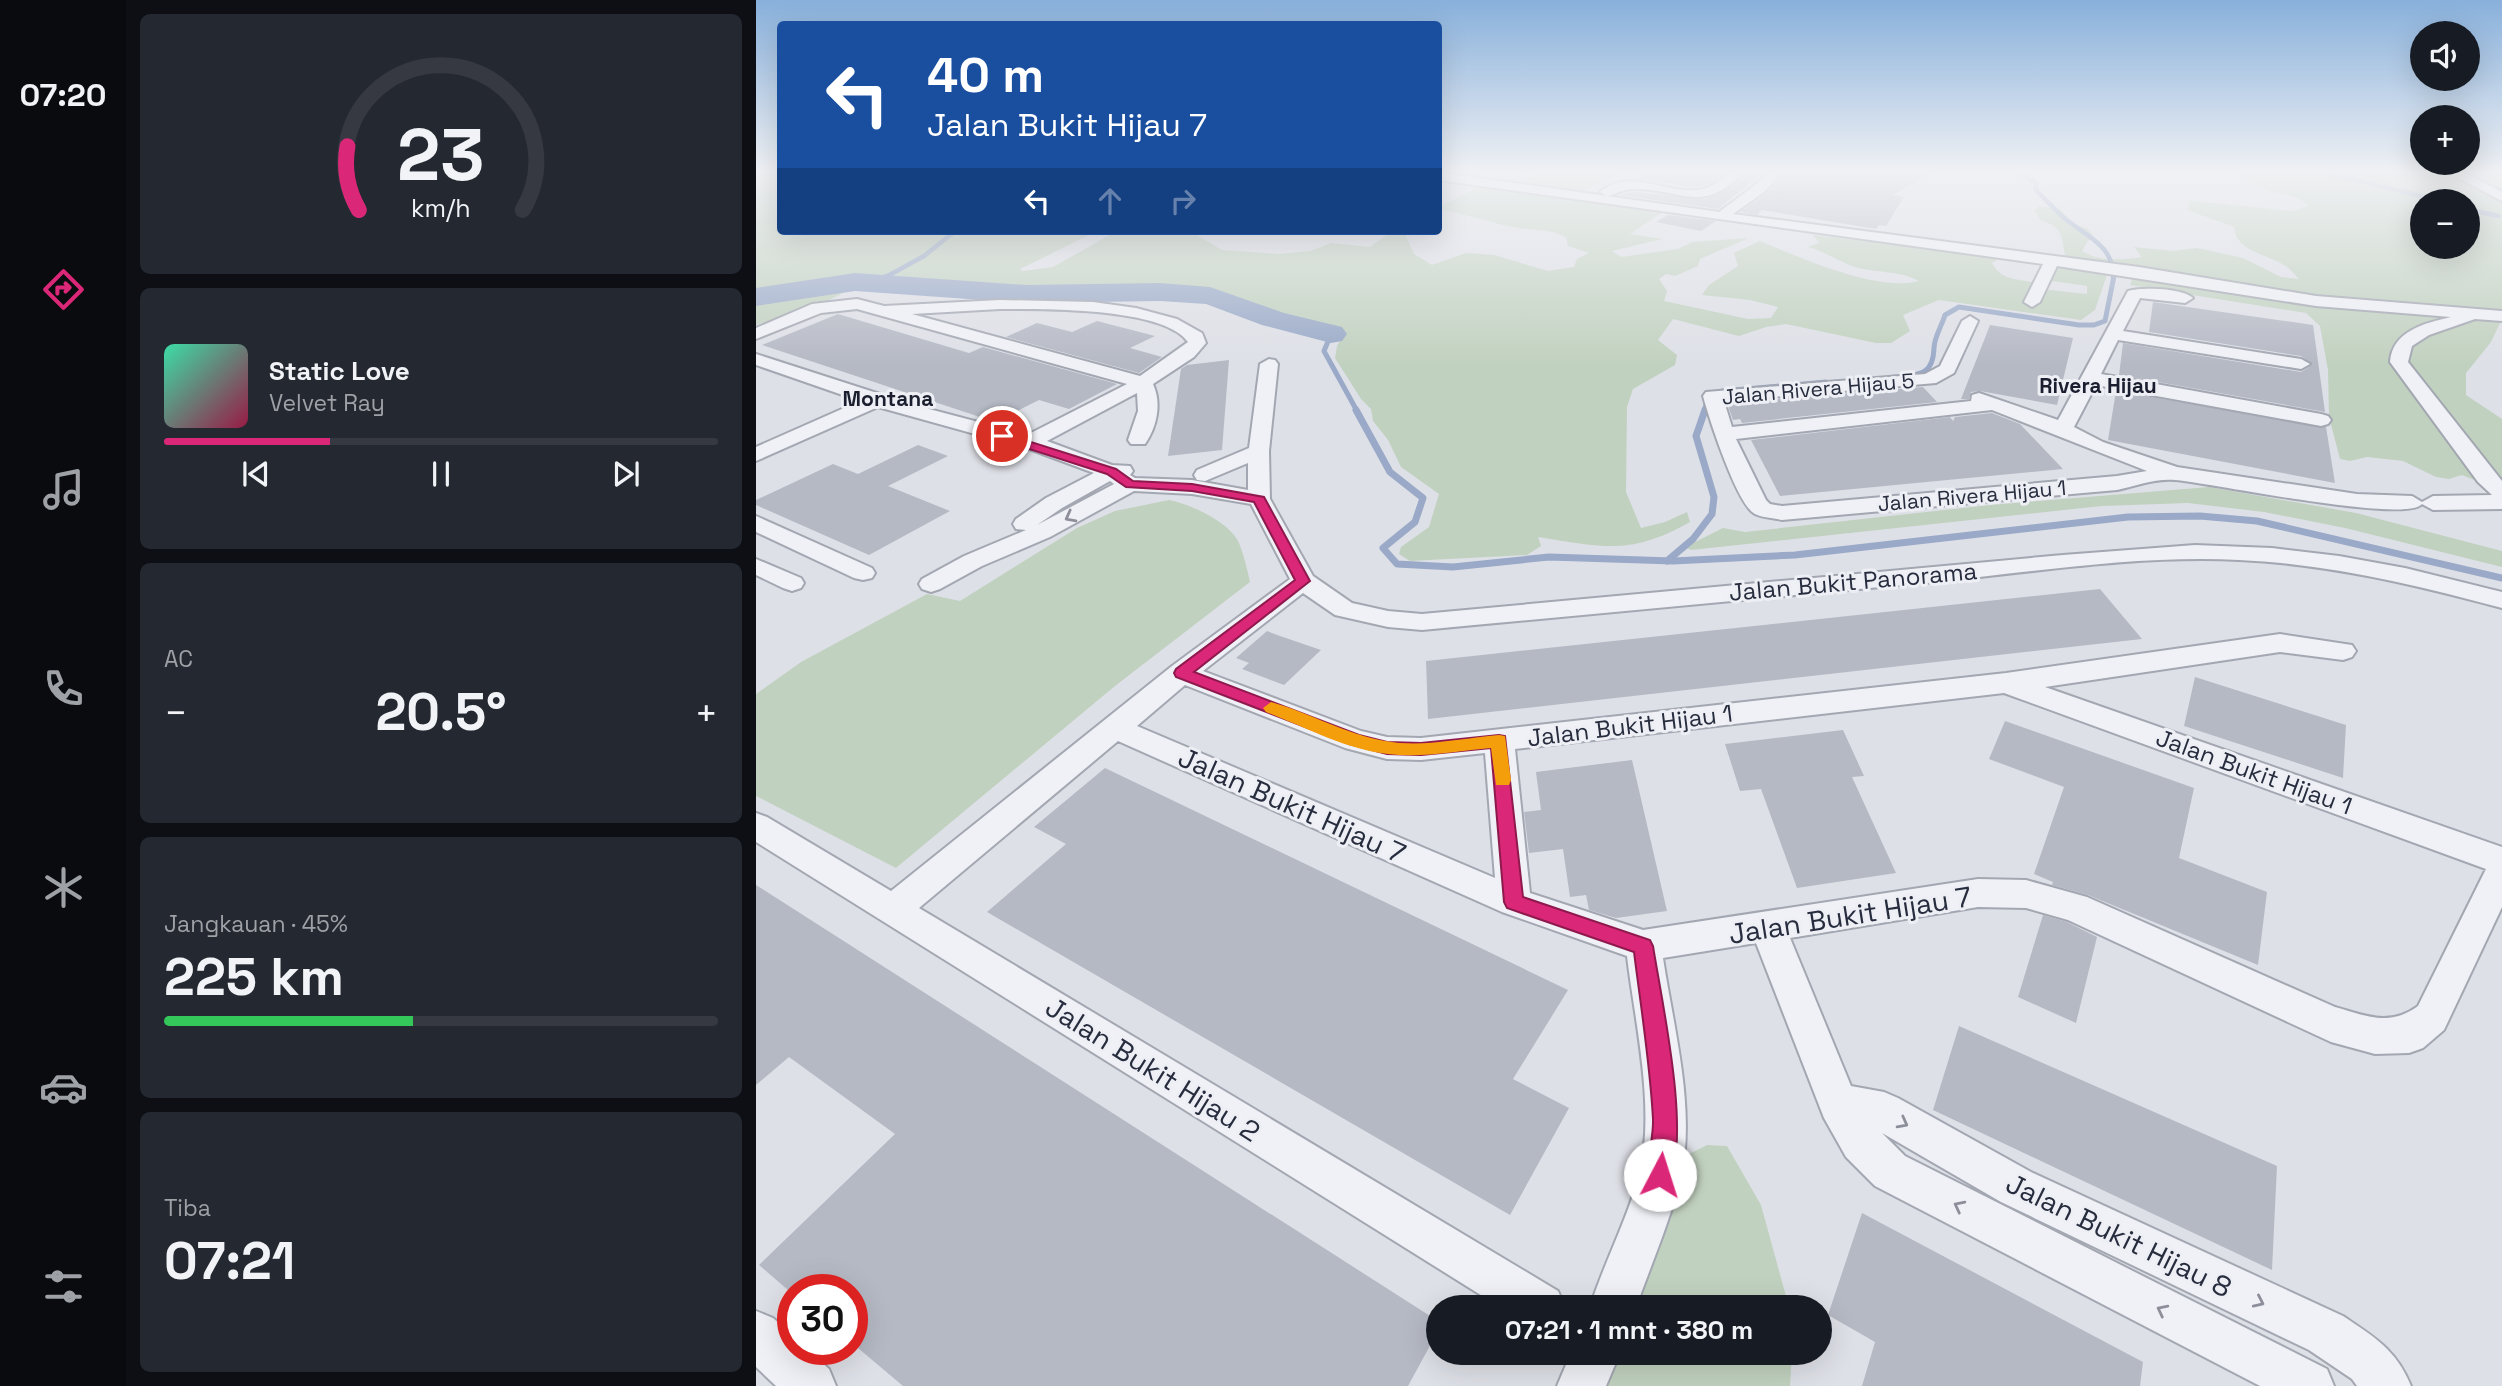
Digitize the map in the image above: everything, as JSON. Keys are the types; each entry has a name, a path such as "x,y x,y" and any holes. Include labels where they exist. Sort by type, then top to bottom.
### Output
{"street":[{"path":"1862,235 2139,272 2316,300 2502,316"},
{"path":"2032,302 2052,260"},
{"path":"2063,429 2134,294 2149,293 2201,301"},
{"path":"756,334 829,305 857,304 1142,382"},
{"path":"884,311 984,306 1114,308 1159,318 1189,331 1196,337 1195,348 1142,382 1028,443"},
{"path":"2481,314 2414,336 2402,344 2398,354 2403,369 2486,477 2502,493"},
{"name":"Jalan Rivera Hijau 5","path":"1771,512 1762,509 1756,502 1724,434 1713,396 1929,379 1948,369 1970,321"},
{"path":"2111,334 2301,364"},
{"path":"756,359 874,401 1028,443 1121,478 1259,492"},
{"name":"Jalan Bukit Panorama","path":"1269,365 1259,451 1259,492 1303,581 1344,609 1388,619 1422,622 2063,562 2238,552 2309,559 2381,571 2502,600"},
{"path":"2090,378 2321,420"},
{"name":"Jalan Rivera Hijau 1","path":"1929,379 2063,429 2096,446 2172,473 2357,501 2502,502"},
{"path":"1138,440 1147,414 1149,398 1142,382"},
{"path":"756,455 874,401"},
{"name":"Jalan Rivera Hijau 5","path":"1724,434 1996,404"},
{"path":"1205,475 1259,451"},
{"path":"931,584 973,561 1042,532 1121,478 1146,468 1205,475 1259,492"},
{"name":"Jalan Rivera Hijau 1","path":"1771,512 2117,483 2172,473"},
{"path":"756,523 863,573"},
{"path":"756,566 792,583"},
{"path":"893,909 1182,673 1303,581"},
{"name":"Jalan Bukit Hijau 1","path":"1182,673 1355,740 1387,748 1421,749 2006,683 2280,643 2343,651"},
{"name":"Jalan Bukit Hijau 1","path":"2006,683 2502,861"},
{"name":"Jalan Bukit Hijau 7","path":"1115,728 1514,902 1643,946 1978,893 2026,894 2075,907 2331,1024 2375,1036 2409,1035 2431,1018 2502,871"},
{"path":"1499,741 1514,902"},
{"name":"Jalan Bukit Hijau 2","path":"761,828 1522,1295"},
{"name":"Jalan Bukit Hijau 8","path":"1768,928 1838,1104 1860,1142 1890,1171 2310,1386"},
{"path":"1617,1295 1660,1175 1665,1125 1662,1078 1643,946"},
{"name":"Jalan Bukit Hijau 8","path":"1838,1104 1884,1112 2016,1187 2326,1334 2369,1362 2387,1386"},
{"path":"756,1335 812,1386"},
{"path":"1581,1386 1591,1365"}],"green space":[{"path":"756,235 1089,235 1020,269 1023,271 1053,267 1110,235 1197,235 1222,250 1279,254 1310,251 1331,243 1370,247 1387,235 1406,235 1414,254 1432,265 1466,253 1494,255 1548,271 1574,267 1577,259 1589,253 1568,246 1566,237 1560,235 1634,235 1662,239 1612,251 1621,257 1678,249 1692,242 1749,238 1700,259 1698,266 1675,276 1666,274 1659,279 1667,291 1664,301 1748,319 1771,318 1778,307 1750,300 1702,295 1709,285 1738,266 1734,253 1760,241 1839,272 1882,282 1919,281 1911,277 1849,265 1808,247 1819,243 1813,235 2001,257 1992,263 1999,272 2032,282 2032,288 2087,294 2087,286 2052,281 2055,264 2108,272 2095,310 2081,320 1939,300 1903,315 1910,331 1891,343 1876,343 1786,324 1739,336 1673,319 1658,340 1677,355 1675,365 1633,389 1627,407 1626,492 1641,528 1665,522 1687,512 1690,522 1669,533 1633,544 1599,546 1538,537 1541,546 1527,555 1410,561 1399,554 1401,547 1429,527 1439,494 1401,467 1388,440 1373,421 1371,409 1361,399 1335,358 1342,337 1339,331 1299,323 1239,299 1215,293 861,284 827,301 756,325"},
{"path":"2061,235 2092,235 2094,238 2088,241 2082,251 2104,259 2142,257 2134,247 2173,251 2197,248 2243,258 2281,277 2299,279 2289,268 2247,248 2236,235 2410,235 2410,259 2480,259 2480,235 2502,235 2502,315 2317,298 2066,258"},
{"path":"2133,276 2371,312 2500,323 2491,342 2466,373 2466,395 2502,419 2502,491 2462,475 2449,479 2436,477 2403,461 2367,457 2350,461 2340,459 2329,417 2328,370 2320,326 2306,313 2130,285"},
{"path":"2209,487 2356,513 2502,551 2502,567 2345,528 2264,512 2188,503 2102,506 1691,550 1685,547 1723,528 1745,532 1990,505"},
{"path":"1169,500 1198,510 1218,521 1234,535 1244,557 1250,582 1115,686 896,868 756,796 756,694 801,662 927,594 960,601 1077,528 1115,511"},
{"path":"1707,1145 1727,1146 1761,1205 1786,1295 1642,1295 1689,1154"},
{"path":"1607,1365 1791,1365 1790,1386 1597,1386"}],"building":[{"path":"2153,302 2313,325 2325,412 2119,375 2123,343 2301,372 2312,365 2301,356 2149,332"},
{"path":"838,314 969,353 983,347 1117,384 1069,409 1039,400 995,422 762,345"},
{"path":"1097,321 1155,336 1130,348 1162,357 1139,373 1006,337 1037,323 1072,332"},
{"path":"1990,325 2073,338 2057,405 1980,391 1971,392 1969,399 1961,399"},
{"path":"1229,360 1222,450 1168,456 1181,369 1187,365"},
{"path":"1923,387 1937,402 1742,423 1740,419 1733,420 1727,403"},
{"path":"2116,391 2326,427 2335,483 2108,440"},
{"path":"1992,413 2020,424 2063,469 1780,496 1751,440 1950,417 1953,421 1955,417"},
{"path":"918,445 948,456 888,486 950,511 869,555 756,505 756,500 833,464 858,474"},
{"path":"2100,589 2142,639 1428,719 1426,661"},
{"path":"1267,631 1321,650 1284,685 1242,669 1249,663 1236,658"},
{"path":"2195,677 2346,725 2343,778 2184,726"},
{"path":"2005,721 2194,788 2179,858 2267,892 2258,965 2088,895 2052,885 2053,882 2034,874 2064,787 1989,759"},
{"path":"1843,730 1864,776 1852,777 1896,873 1797,888 1761,789 1740,791 1725,744"},
{"path":"1632,760 1667,911 1616,918 1589,910 1586,895 1570,897 1563,849 1529,853 1524,812 1541,810 1536,772"},
{"path":"1105,768 1568,990 1513,1079 1569,1108 1510,1215 987,912 1066,844 1034,827"},
{"path":"756,885 1426,1313 1426,1353 1408,1386 903,1386 868,1356 868,1274 777,1274 777,1281 759,1265 895,1134 789,1057 756,1085"},
{"path":"2043,915 2067,922 2097,937 2076,1023 2018,997"},
{"path":"1959,1026 2277,1166 2272,1270 1933,1110"},
{"path":"1862,1213 2143,1362 2140,1386 1862,1386 1875,1342 1832,1317 1832,1303"}],"waterway":[{"path":"884,278 924,256 950,235"},
{"path":"2087,235 2109,257 2113,278"},
{"path":"874,283 887,276"},
{"path":"1889,378 1914,375 1926,370 1933,358 1935,340 1945,315 1959,307 2079,325 2094,325 2105,321 2114,276"},
{"path":"756,297 855,282 1026,294 1160,292 1210,296 1273,319 1331,334"},
{"path":"1331,334 1324,351 1357,411"},
{"path":"1722,391 1826,382"},
{"path":"1704,411 1709,396"},
{"path":"1356,410 1390,472 1423,498 1415,522 1383,548 1397,564 1453,567 1549,557 1667,561"},
{"path":"1667,561 1693,539 1712,514 1714,497 1696,436 1705,410"},
{"path":"1667,561 1795,555 2128,517 2200,516 2257,521 2502,578"}],"slow traffic":[{"path":"1271,708 1355,740 1387,748 1421,749 1499,741 1502,780"}],"district":[{"name":"Rivera Hijau","path":"2098,386"},
{"name":"Montana","path":"888,399"}],"route":[{"path":"1002,436 1111,472 1130,484 1192,487 1259,499 1303,581 1182,673 1355,740 1387,748 1421,749 1499,741 1514,902 1643,946 1662,1078 1665,1125 1660,1175"}]}
